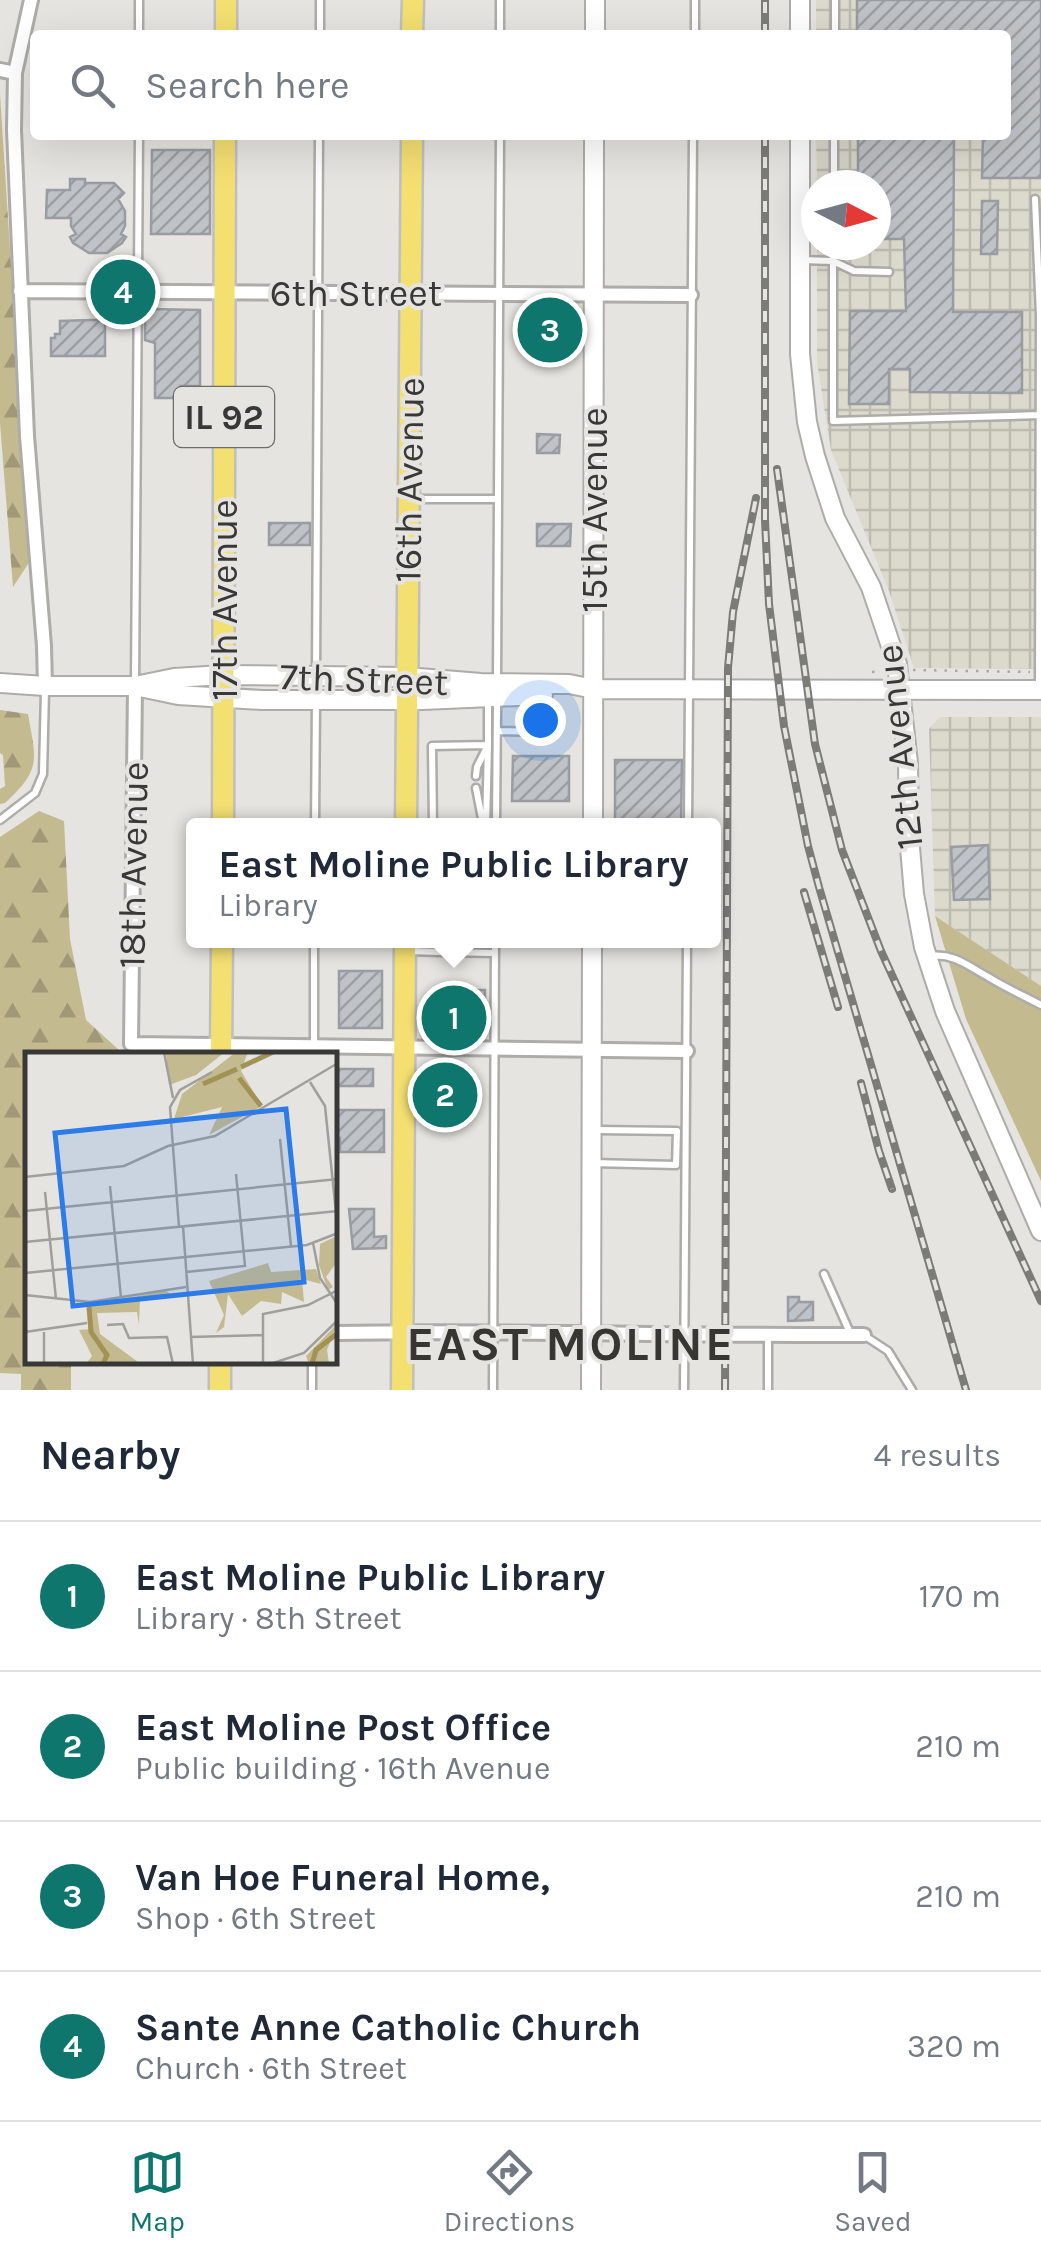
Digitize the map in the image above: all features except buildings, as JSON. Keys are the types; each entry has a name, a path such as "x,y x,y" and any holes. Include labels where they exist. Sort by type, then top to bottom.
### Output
{"main road":[{"path":"226,0 226,30"},
{"path":"412,0 412,30"},
{"name":"17th Avenue","path":"223,818 225,140"},
{"name":"16th Avenue","path":"406,818 412,140"},
{"path":"221,1050 222,948"},
{"path":"402,1390 405,948"}],"street":[{"path":"31,0 15,73 14,130 27,436 45,686"},
{"path":"595,0 595,30"},
{"path":"800,0 800,30"},
{"path":"0,70 15,73"},
{"name":"15th Avenue","path":"593,818 594,140"},
{"name":"12th Avenue","path":"800,140 800,354 802,390 815,456 835,518 882,613 898,670 908,763 914,894 927,957 945,1010 1041,1231"},
{"name":"6th Street","path":"20,291 691,295"},
{"name":"7th Street","path":"0,683 135,686 174,678 223,675 406,677 494,692"},
{"name":"7th Street","path":"135,686 178,696 406,700 568,684 594,689 900,691 1040,684"},
{"name":"18th Avenue","path":"130,1050 135,686"},
{"path":"590,1390 592,948"},
{"path":"130,1050 314,1051 404,1047 687,1052"},
{"path":"338,1333 857,1335"}],"lane":[{"path":"139,0 139,30"},
{"path":"320,0 320,30"},
{"path":"500,0 500,30"},
{"path":"694,30 695,0"},
{"path":"835,0 835,30"},
{"path":"135,686 139,140"},
{"path":"316,676 319,140"},
{"path":"484,818 494,692 500,140"},
{"path":"688,818 693,140"},
{"path":"834,140 834,170"},
{"path":"1035,198 1040,316 1040,684"},
{"path":"800,260 833,261 854,272 889,272"},
{"path":"833,261 834,421 1040,414"},
{"path":"408,499 498,499"},
{"path":"0,820 35,793 43,774 45,686"},
{"path":"494,692 496,818"},
{"path":"315,818 316,700"},
{"path":"497,731 556,732"},
{"path":"476,776 476,766 488,745"},
{"path":"432,818 432,746 488,745"},
{"path":"476,788 482,818"},
{"path":"314,948 314,1051"},
{"path":"417,948 495,953"},
{"path":"492,1390 495,948"},
{"path":"684,1390 687,948"},
{"path":"927,957 942,954 961,960 1041,1004"},
{"path":"591,1163 676,1164 676,1131 592,1130"},
{"path":"824,1274 857,1335 888,1351 912,1390"},
{"path":"768,1336 768,1390"}],"path":[{"path":"872,672 898,670 1040,684"}],"shaded area":[{"path":"816,0 1041,0 1041,669 914,668 889,591 831,450 817,362 817,260 891,260 891,170 817,170 816,140 1011,140 1011,30 816,30"},
{"path":"940,717 1041,717 1041,986 935,916 929,729"}],"green space":[{"path":"0,94 30,561 13,587 0,423"},
{"path":"0,710 28,714 34,753 25,781 0,804 0,789 5,786"},
{"path":"39,811 64,821 70,939 86,1020 119,1050 25,1052 25,1365 71,1365 71,1390 21,1390 21,1374 0,1373 0,837"},
{"path":"935,916 1041,986 1041,1181 966,1019"}],"railway":[{"path":"765,0 765,30"},
{"path":"765,140 765,520 769,604 784,726 819,887 966,1390"},
{"path":"777,469 815,744 842,850 881,951 1041,1301"},
{"path":"725,1390 728,668 733,612 756,498"},
{"path":"804,892 838,1007"},
{"path":"861,1083 892,1189"}],"place":[{"name":"Sante Anne Catholic Church","path":"123,292"},
{"name":"Van Hoe Funeral Home,","path":"550,330"},
{"name":"East Moline Public Library","path":"454,1018"},
{"name":"East Moline Post Office","path":"445,1095"}],"district":[{"name":"EAST MOLINE","path":"571,1343"}]}
